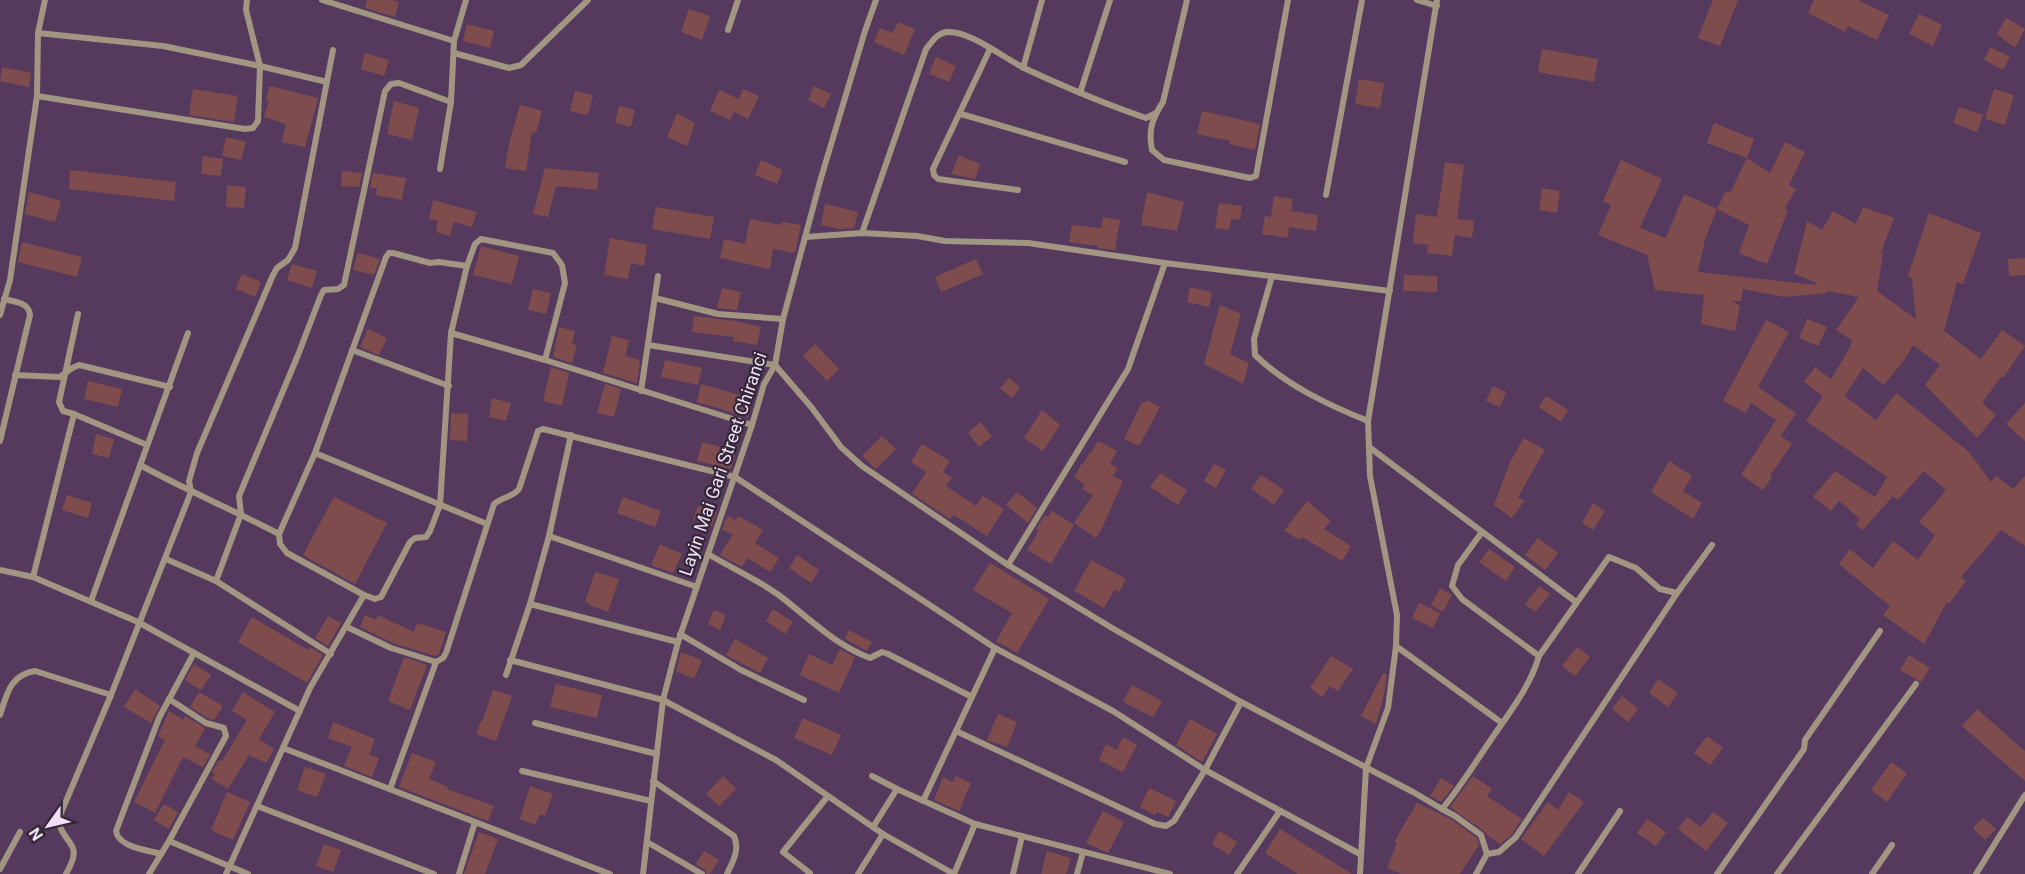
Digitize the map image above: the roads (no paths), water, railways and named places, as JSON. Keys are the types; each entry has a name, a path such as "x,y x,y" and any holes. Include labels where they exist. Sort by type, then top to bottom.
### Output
{"street":[{"path":"0,315 10,280 37,96 38,33 45,0"},
{"path":"37,96 245,129 253,128 258,121 260,66 246,10 247,0"},
{"path":"322,0 454,41"},
{"path":"440,169 452,102 454,41 466,0"},
{"path":"454,52 509,68 521,65 588,0"},
{"path":"728,30 738,0"},
{"name":"Layin Mai Gari Street Chiranci","path":"643,874 663,700 680,634 753,425 764,384 775,365 783,319 805,237 861,42 876,0"},
{"path":"1023,68 1042,0"},
{"path":"1080,93 1110,0"},
{"path":"1186,0 1162,102 1149,136 1152,150 1164,159 1250,178 1256,176 1288,0"},
{"path":"1326,195 1362,0"},
{"path":"1359,874 1366,768 1388,708 1396,646 1397,615 1370,476 1368,421 1437,3 1417,0"},
{"path":"862,233 926,49 935,38 945,32 962,33 1023,68 1080,93 1146,118 1156,113"},
{"path":"38,33 163,46 327,82"},
{"path":"66,874 73,862 75,850 63,835 58,819 166,559 191,492 189,481 197,453 273,275 296,248 333,50"},
{"path":"990,50 933,169 934,175 938,179 1018,190"},
{"path":"216,581 241,514 239,496 321,295 324,290 338,289 344,285 385,91 392,84 399,83 452,102"},
{"path":"960,114 1125,162"},
{"path":"805,237 862,233 917,236 945,242 1028,243 1164,263 1390,291"},
{"path":"467,266 440,261 430,263 389,254 386,257 315,453 279,534 280,544 287,553 364,595 375,598 381,597 410,542 415,538 426,537 430,531 440,505 451,333 467,266 475,244 481,239 553,253 562,265 565,283 545,360"},
{"path":"1008,565 1128,369 1164,263"},
{"path":"641,391 658,276"},
{"path":"1272,276 1254,339 1255,356 1272,371 1338,409 1368,421"},
{"path":"655,298 718,314 783,319"},
{"path":"0,441 30,315 30,309 25,304 4,299"},
{"path":"78,314 64,373 60,407 63,411 147,445"},
{"path":"91,601 188,333"},
{"path":"451,333 753,425"},
{"path":"648,345 775,365 812,408 841,447 862,466 1008,565 1241,702 1455,816 1480,835 1487,854 1476,874"},
{"path":"352,350 449,386"},
{"path":"15,375 60,377 79,365 170,387"},
{"path":"33,577 74,414"},
{"path":"390,789 436,662 446,653 494,504 500,499 515,495 519,489 538,431 543,429 735,477 995,648 1113,711 1205,770 1360,854"},
{"path":"506,675 530,604 549,536 571,435"},
{"path":"1369,447 1576,602"},
{"path":"315,453 487,524"},
{"path":"140,465 279,534"},
{"path":"1482,532 1458,565 1452,586 1462,599 1539,656"},
{"path":"549,536 697,586"},
{"path":"1487,854 1499,852 1516,837 1677,593 1712,545"},
{"path":"708,554 778,594 850,651 870,658 882,652 888,654 972,697"},
{"path":"1442,809 1454,795 1535,671 1539,656 1609,557 1636,568 1660,589 1677,593"},
{"path":"166,559 216,581 331,654"},
{"path":"0,570 33,577 138,622 300,711"},
{"path":"228,871 310,688 364,595"},
{"path":"530,604 678,642"},
{"path":"347,627 391,648 436,662"},
{"path":"1717,874 1804,749 1806,740 1880,631"},
{"path":"680,634 741,670 804,700"},
{"path":"1396,646 1502,723"},
{"path":"923,801 995,648"},
{"path":"161,854 121,842 116,836 116,831 159,718 194,653"},
{"path":"510,660 663,700 776,760 883,834 954,874 975,824"},
{"path":"0,715 14,680 25,673 35,671 111,695"},
{"path":"1777,874 1916,684"},
{"path":"149,874 226,736 224,728 206,723 169,699"},
{"path":"956,731 1155,824 1166,826 1174,822 1241,702"},
{"path":"535,723 657,754"},
{"path":"283,748 610,874"},
{"path":"522,771 651,801"},
{"path":"872,776 975,824 1170,874"},
{"path":"653,781 734,836 737,850 727,874"},
{"path":"873,827 897,789"},
{"path":"1976,874 2025,795"},
{"path":"810,873 783,852 828,796"},
{"path":"257,807 434,874"},
{"path":"1237,874 1280,811"},
{"path":"1578,874 1620,811"},
{"path":"459,874 475,822"},
{"path":"0,868 20,832"},
{"path":"858,874 883,834"},
{"path":"1013,874 1022,836"},
{"path":"169,841 228,871 248,874"},
{"path":"647,842 702,874"},
{"path":"1872,874 1892,845"},
{"path":"1077,874 1083,852"}]}
